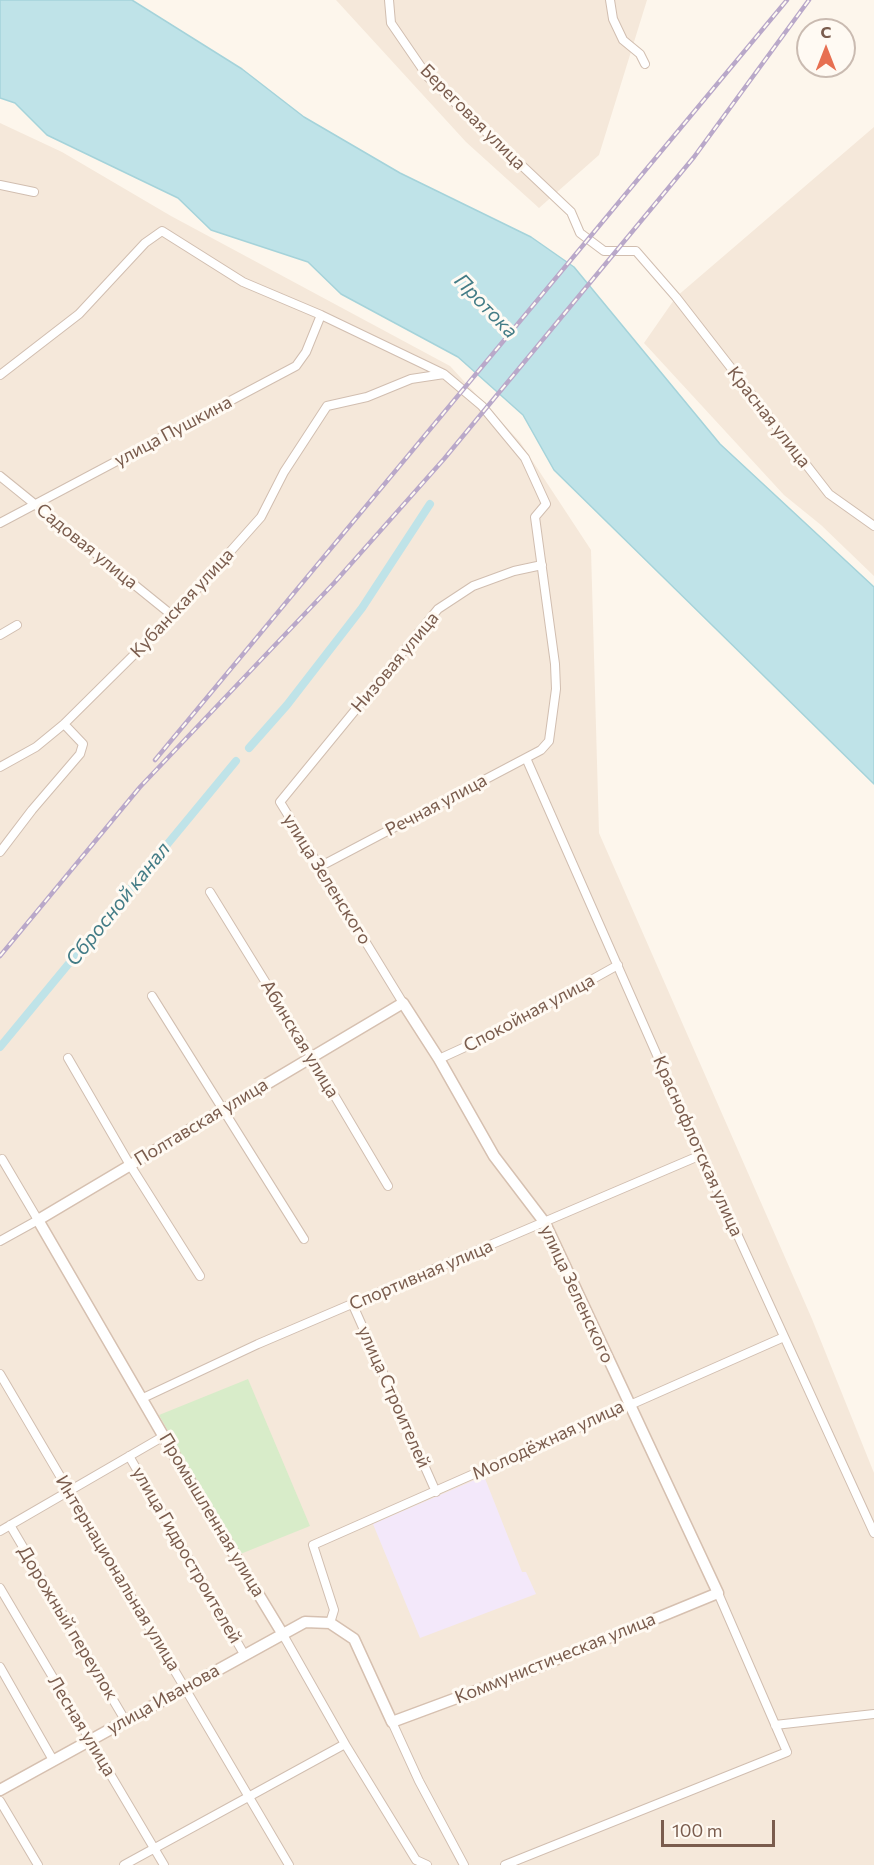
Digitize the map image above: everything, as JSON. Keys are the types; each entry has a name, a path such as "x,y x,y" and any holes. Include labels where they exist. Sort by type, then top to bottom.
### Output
{"street":[{"name":"Береговая улица","path":"389,0 391,23 428,77 571,212 580,233 604,251 636,251 676,297"},
{"path":"610,0 613,19 623,40 639,54 645,64"},
{"path":"0,185 34,192"},
{"path":"0,375 79,314 145,243 162,231 243,282 321,315 444,374 482,406 525,458 546,504 535,517 542,566"},
{"name":"Красная улица","path":"676,297 829,494 874,526"},
{"name":"улица Пушкина","path":"0,523 296,366 306,352 321,315"},
{"name":"Кубанская улица","path":"0,767 36,747 64,724 173,616 261,517 284,472 327,406 367,397 411,379 444,374"},
{"name":"Садовая улица","path":"0,476 173,616"},
{"name":"Речная улица","path":"321,866 541,750 549,741 556,689 555,664 542,566"},
{"name":"Низовая улица","path":"280,802 438,609 474,586 514,571 542,566"},
{"path":"0,635 17,626"},
{"path":"0,852 80,754 83,744 64,724"},
{"name":"Краснофлотская улица","path":"526,758 701,1155 874,1533"},
{"name":"улица Зеленского","path":"280,802 439,1059 494,1156 545,1223 718,1593 787,1752 505,1865"},
{"name":"Абинская улица","path":"210,892 388,1186"},
{"name":"Спокойная улица","path":"439,1059 498,1032 618,965"},
{"path":"152,996 304,1239"},
{"name":"Полтавская улица","path":"0,1241 403,1003"},
{"path":"68,1058 130,1165 200,1276"},
{"name":"Спортивная улица","path":"143,1398 352,1303 701,1155"},
{"name":"Промышленная улица","path":"2,1159 345,1744 416,1860 427,1865"},
{"name":"улица Строителей","path":"352,1303 436,1492"},
{"name":"Молодёжная улица","path":"330,1623 334,1610 314,1545 784,1336"},
{"name":"Интернациональная улица","path":"0,1374 289,1865"},
{"path":"0,1531 164,1436"},
{"name":"улица Гидростроителей","path":"129,1456 244,1654"},
{"name":"Дорожный переулок","path":"10,1525 125,1720"},
{"name":"Лесная улица","path":"0,1588 164,1865"},
{"name":"Коммунистическая улица","path":"392,1722 516,1676 718,1593"},
{"name":"улица Иванова","path":"0,1790 282,1633 305,1622 330,1623"},
{"path":"330,1623 354,1639 419,1781 464,1865"},
{"path":"0,1666 53,1761"},
{"path":"775,1725 874,1714"},
{"path":"124,1865 345,1744"},
{"path":"0,1801 38,1865"}],"shaded area":[{"path":"336,0 647,0 599,155 539,208 466,142"},
{"path":"0,123 62,152 171,216 450,366 520,442 591,550 599,833 812,1319 874,1473 874,1865 0,1865"},
{"path":"874,127 874,576 821,525 784,495 644,343 676,297"},
{"path":"484,1476 522,1572 526,1572 536,1594 420,1638 373,1524"}],"green space":[{"path":"248,1379 310,1526 238,1555 159,1415"}],"water":[{"name":"Протока","path":"0,0 132,0 242,69 304,117 400,173 531,237 574,267 720,444 874,587 874,784 554,470 523,415 458,357 341,294 308,262 211,230 178,198 47,135 15,103 0,98"}],"waterway":[{"name":"Сбросной канал","path":"249,748 287,705 362,608 430,504"},
{"name":"Сбросной канал","path":"0,1047 236,761"}],"railway":[{"path":"155,760 787,0"},
{"path":"0,956 140,787 334,583 444,459 694,157 809,0"}]}
